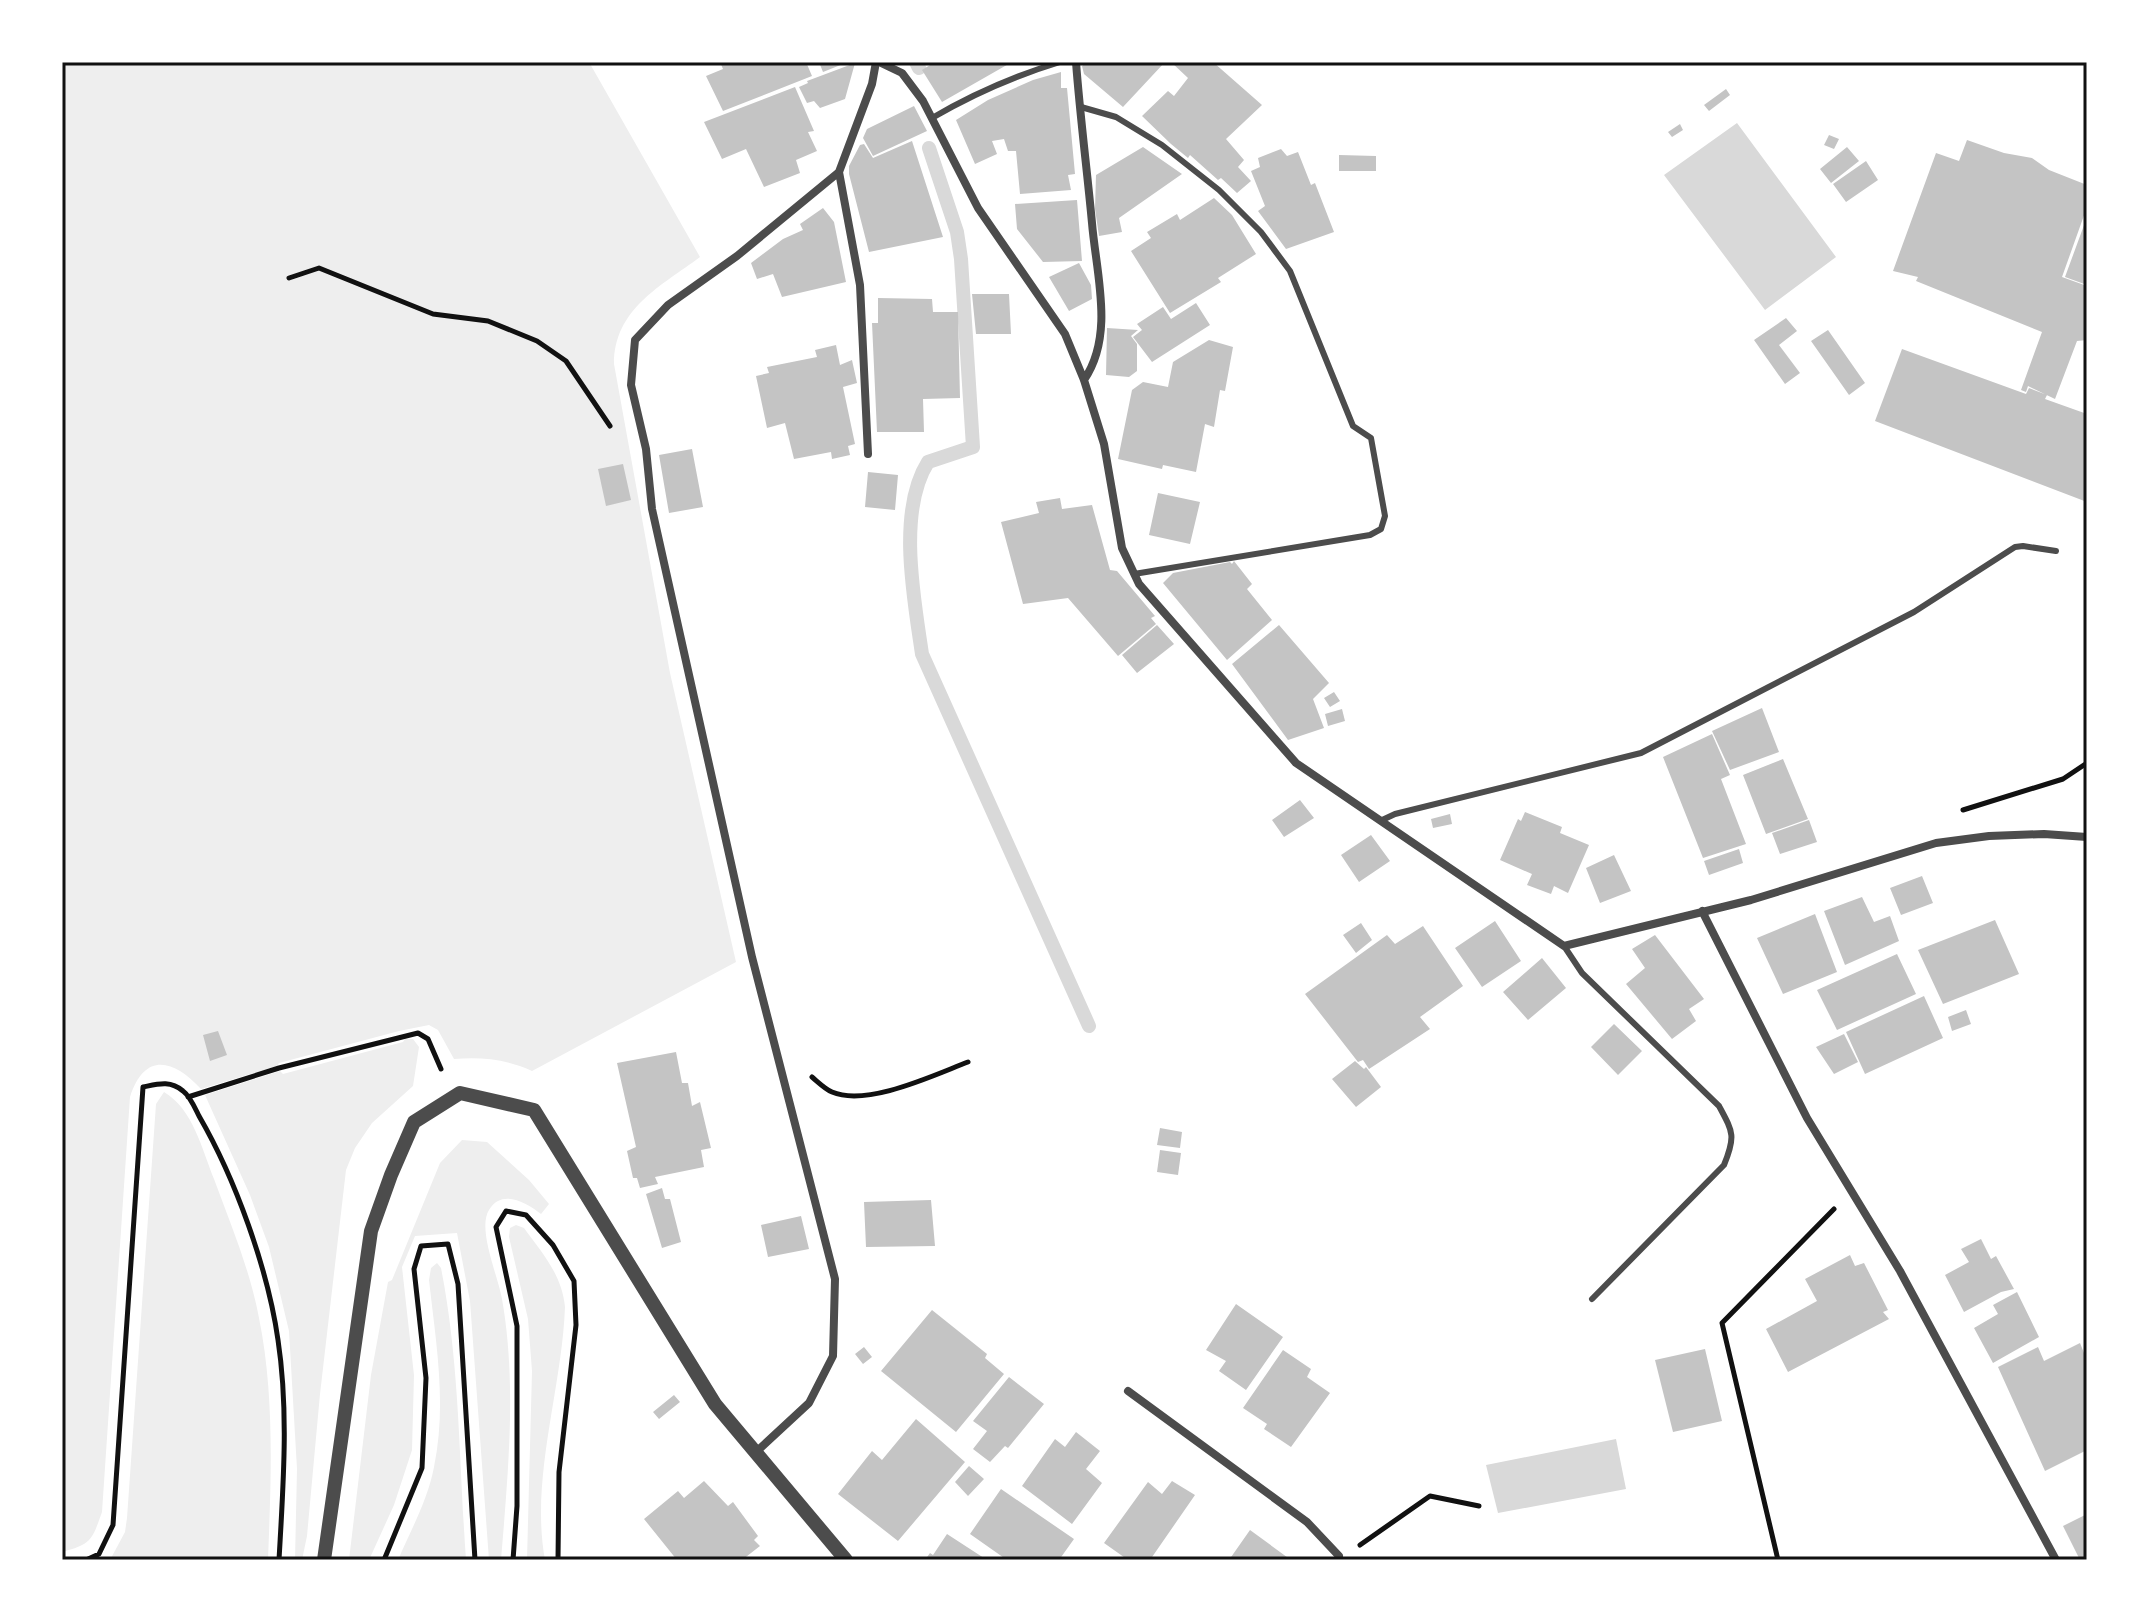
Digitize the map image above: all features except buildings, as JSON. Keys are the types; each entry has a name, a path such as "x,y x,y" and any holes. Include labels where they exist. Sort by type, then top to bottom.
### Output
{"street":[{"path":"755,1453 809,1403 833,1356 835,1279 752,957 652,509 646,457 631,385 635,340 668,305 737,256 839,172 872,84 877,62 902,73 923,101 978,208 1065,334 1084,380 1104,444 1122,548 1139,584 1296,763 1564,946 1751,900 1936,843 1989,836 2044,834 2087,837"},
{"path":"1076,62 1092,229 1102,292 1095,365 1084,380"},
{"path":"839,172 860,285 868,454"},
{"path":"1702,911 1807,1118 1900,1271 2056,1560"},
{"path":"324,1560 371,1231 414,1122 460,1093 534,1110 715,1404 846,1560"},
{"path":"1128,1391 1307,1522 1338,1558"}],"lane":[{"path":"932,118 973,95 1024,73 1060,62"},
{"path":"1081,107 1116,117 1162,145 1219,190 1261,232 1290,271 1353,426 1371,438 1385,516 1381,529 1370,535 1134,574"},
{"path":"1380,821 1395,814 1641,753 1914,612 2015,547 2056,551"},
{"path":"1564,946 1582,973 1719,1106 1733,1132 1732,1146 1724,1165 1592,1299"}],"path":[{"path":"289,278 319,268 433,314 488,321 537,341 566,361 624,447 646,457"},
{"path":"188,1097 279,1068 418,1033 428,1039 453,1098"},
{"path":"778,1062 796,1063 832,1092 851,1096 876,1094 968,1062"},
{"path":"86,1560 99,1554 113,1525 143,1087 168,1082 186,1092 212,1138 268,1286 279,1342 285,1458 279,1560"},
{"path":"513,1560 517,1506 517,1326 496,1227 506,1211 526,1215 553,1245 574,1281 576,1325 559,1472 558,1560"},
{"path":"384,1560 422,1468 426,1378 414,1269 421,1246 448,1244 458,1284 475,1560"},
{"path":"1338,1558 1430,1496 1479,1506"}],"shaded area":[{"path":"62,62 589,62 700,257 656,289 631,314 616,345 614,364 670,673 736,962 532,1071 493,1060 454,1059 438,1030 429,1025 279,1063 201,1089 171,1067 161,1065 144,1072 130,1097 102,1512 90,1540 62,1552"},
{"path":"1737,123 1836,257 1765,310 1664,175"},
{"path":"413,1039 419,1047 413,1086 372,1123 355,1148 346,1170 307,1536 302,1560 295,1560 297,1469 289,1331 269,1247 250,1195 205,1095 280,1071 283,1074"},
{"path":"164,1092 182,1109 195,1131 240,1248 255,1300 270,1408 268,1560 110,1560 125,1532 127,1518 156,1104"},
{"path":"462,1140 487,1142 529,1180 549,1204 541,1214 522,1202 501,1200 494,1203 486,1218 487,1240 502,1299 509,1364 510,1429 501,1560 489,1560 470,1301 457,1233 415,1236 402,1267 414,1375 412,1450 394,1505 369,1560 349,1560 371,1375 388,1282 392,1280 440,1163"},
{"path":"516,1225 524,1228 550,1265 560,1285 565,1307 541,1498 545,1560 527,1560 532,1371 528,1319 509,1237 510,1228"},
{"path":"437,1263 441,1268 452,1340 466,1560 398,1560 428,1491 438,1443 439,1374 429,1280 431,1268"},
{"path":"1616,1439 1626,1489 1498,1513 1486,1465"}],"waterway":[{"path":"916,62 919,68"},
{"path":"929,148 957,232 961,259 973,447 928,462 913,505 910,556 922,654 1089,1026"}]}
